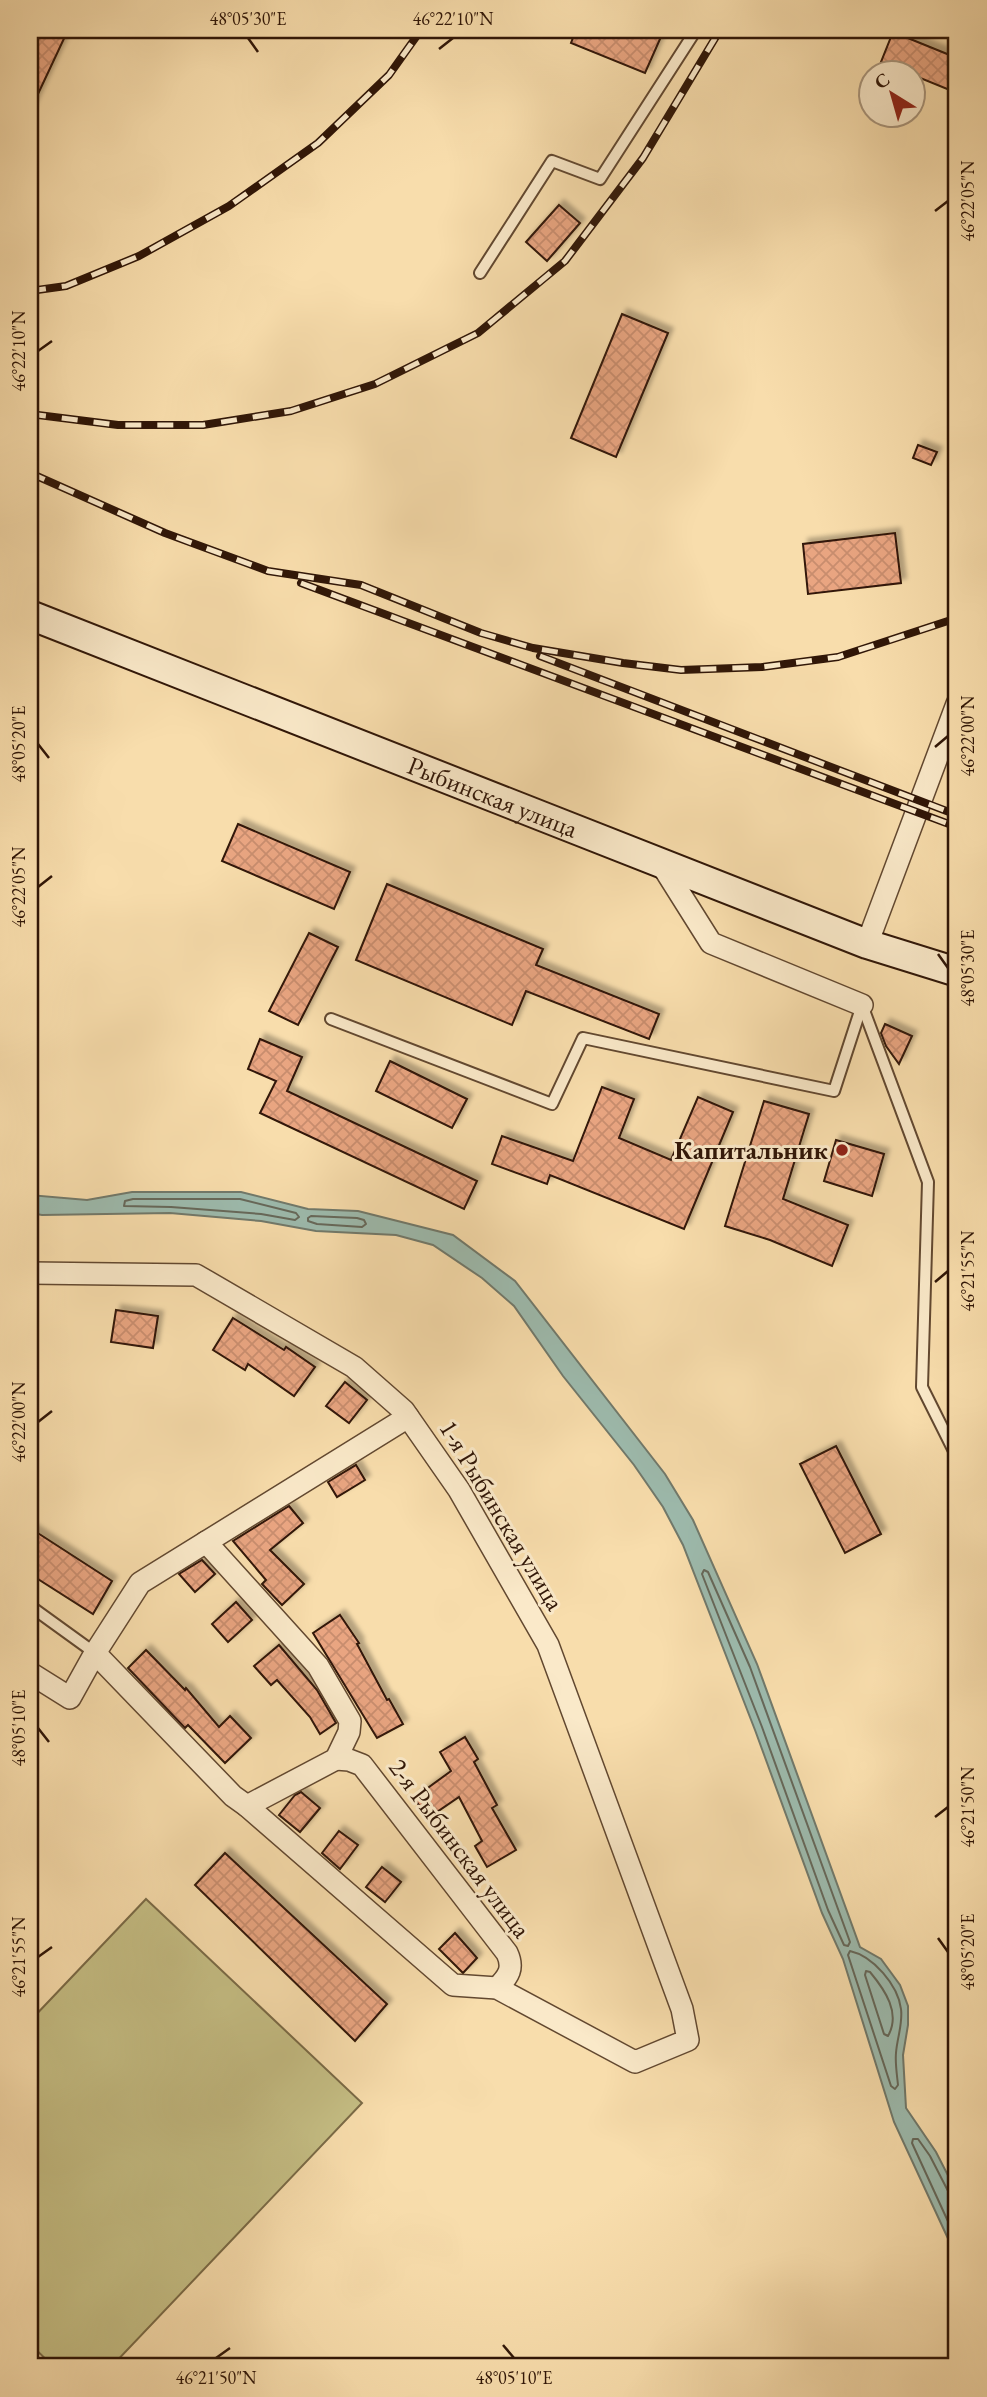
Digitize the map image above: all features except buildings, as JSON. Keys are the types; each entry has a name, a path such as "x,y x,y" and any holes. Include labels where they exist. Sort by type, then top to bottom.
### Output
{"main road":[{"name":"Рыбинская улица","path":"30,615 867,944 957,972"}],"street":[{"path":"867,944 953,730 957,704"},
{"path":"660,862 711,943 862,1004"},
{"name":"1-я Рыбинская улица","path":"30,1273 196,1275 354,1367 404,1411 459,1490 548,1645 682,2009 688,2040 635,2062 497,1988"},
{"path":"30,1673 70,1698 140,1583 408,1418"},
{"path":"206,1542 318,1666 350,1721 349,1732 336,1759 247,1806"},
{"path":"95,1653 233,1797 247,1806 453,1985 497,1988"},
{"name":"2-я Рыбинская улица","path":"336,1759 362,1765 507,1952 512,1963 508,1977 497,1988"}],"lane":[{"path":"480,273 552,161 600,178 696,30"},
{"path":"944,30 957,35"},
{"path":"331,1019 552,1104 583,1038 834,1091 862,1004"},
{"path":"862,1004 928,1182 922,1387 957,1457"},
{"path":"30,1606 95,1653"}],"shaded area":[{"path":"146,1899 362,2103 111,2367 54,2367 30,2344 30,2021"}],"water":[{"path":"132,1192 241,1192 308,1209 358,1211 453,1235 515,1281 665,1474 693,1520 757,1664 860,1947 881,1959 900,1985 908,2006 903,2055 906,2108 936,2152 957,2193 957,2258 894,2122 843,1959 822,1913 683,1545 663,1507 634,1465 563,1376 514,1306 482,1278 433,1245 396,1235 316,1231 261,1221 170,1213 30,1213 30,1195 87,1200"}],"railway":[{"path":"30,291 66,286 139,256 229,206 318,143 389,75 421,30"},
{"path":"30,414 118,425 203,425 291,411 375,384 478,333 565,261 643,158 720,30"},
{"path":"30,473 165,533 268,571 361,585 481,633 533,648 623,663 681,670 762,667 838,657 957,618"},
{"path":"301,583 957,827"},
{"path":"540,656 957,815"}],"place":[{"name":"Капитальник","path":"842,1150"}]}
